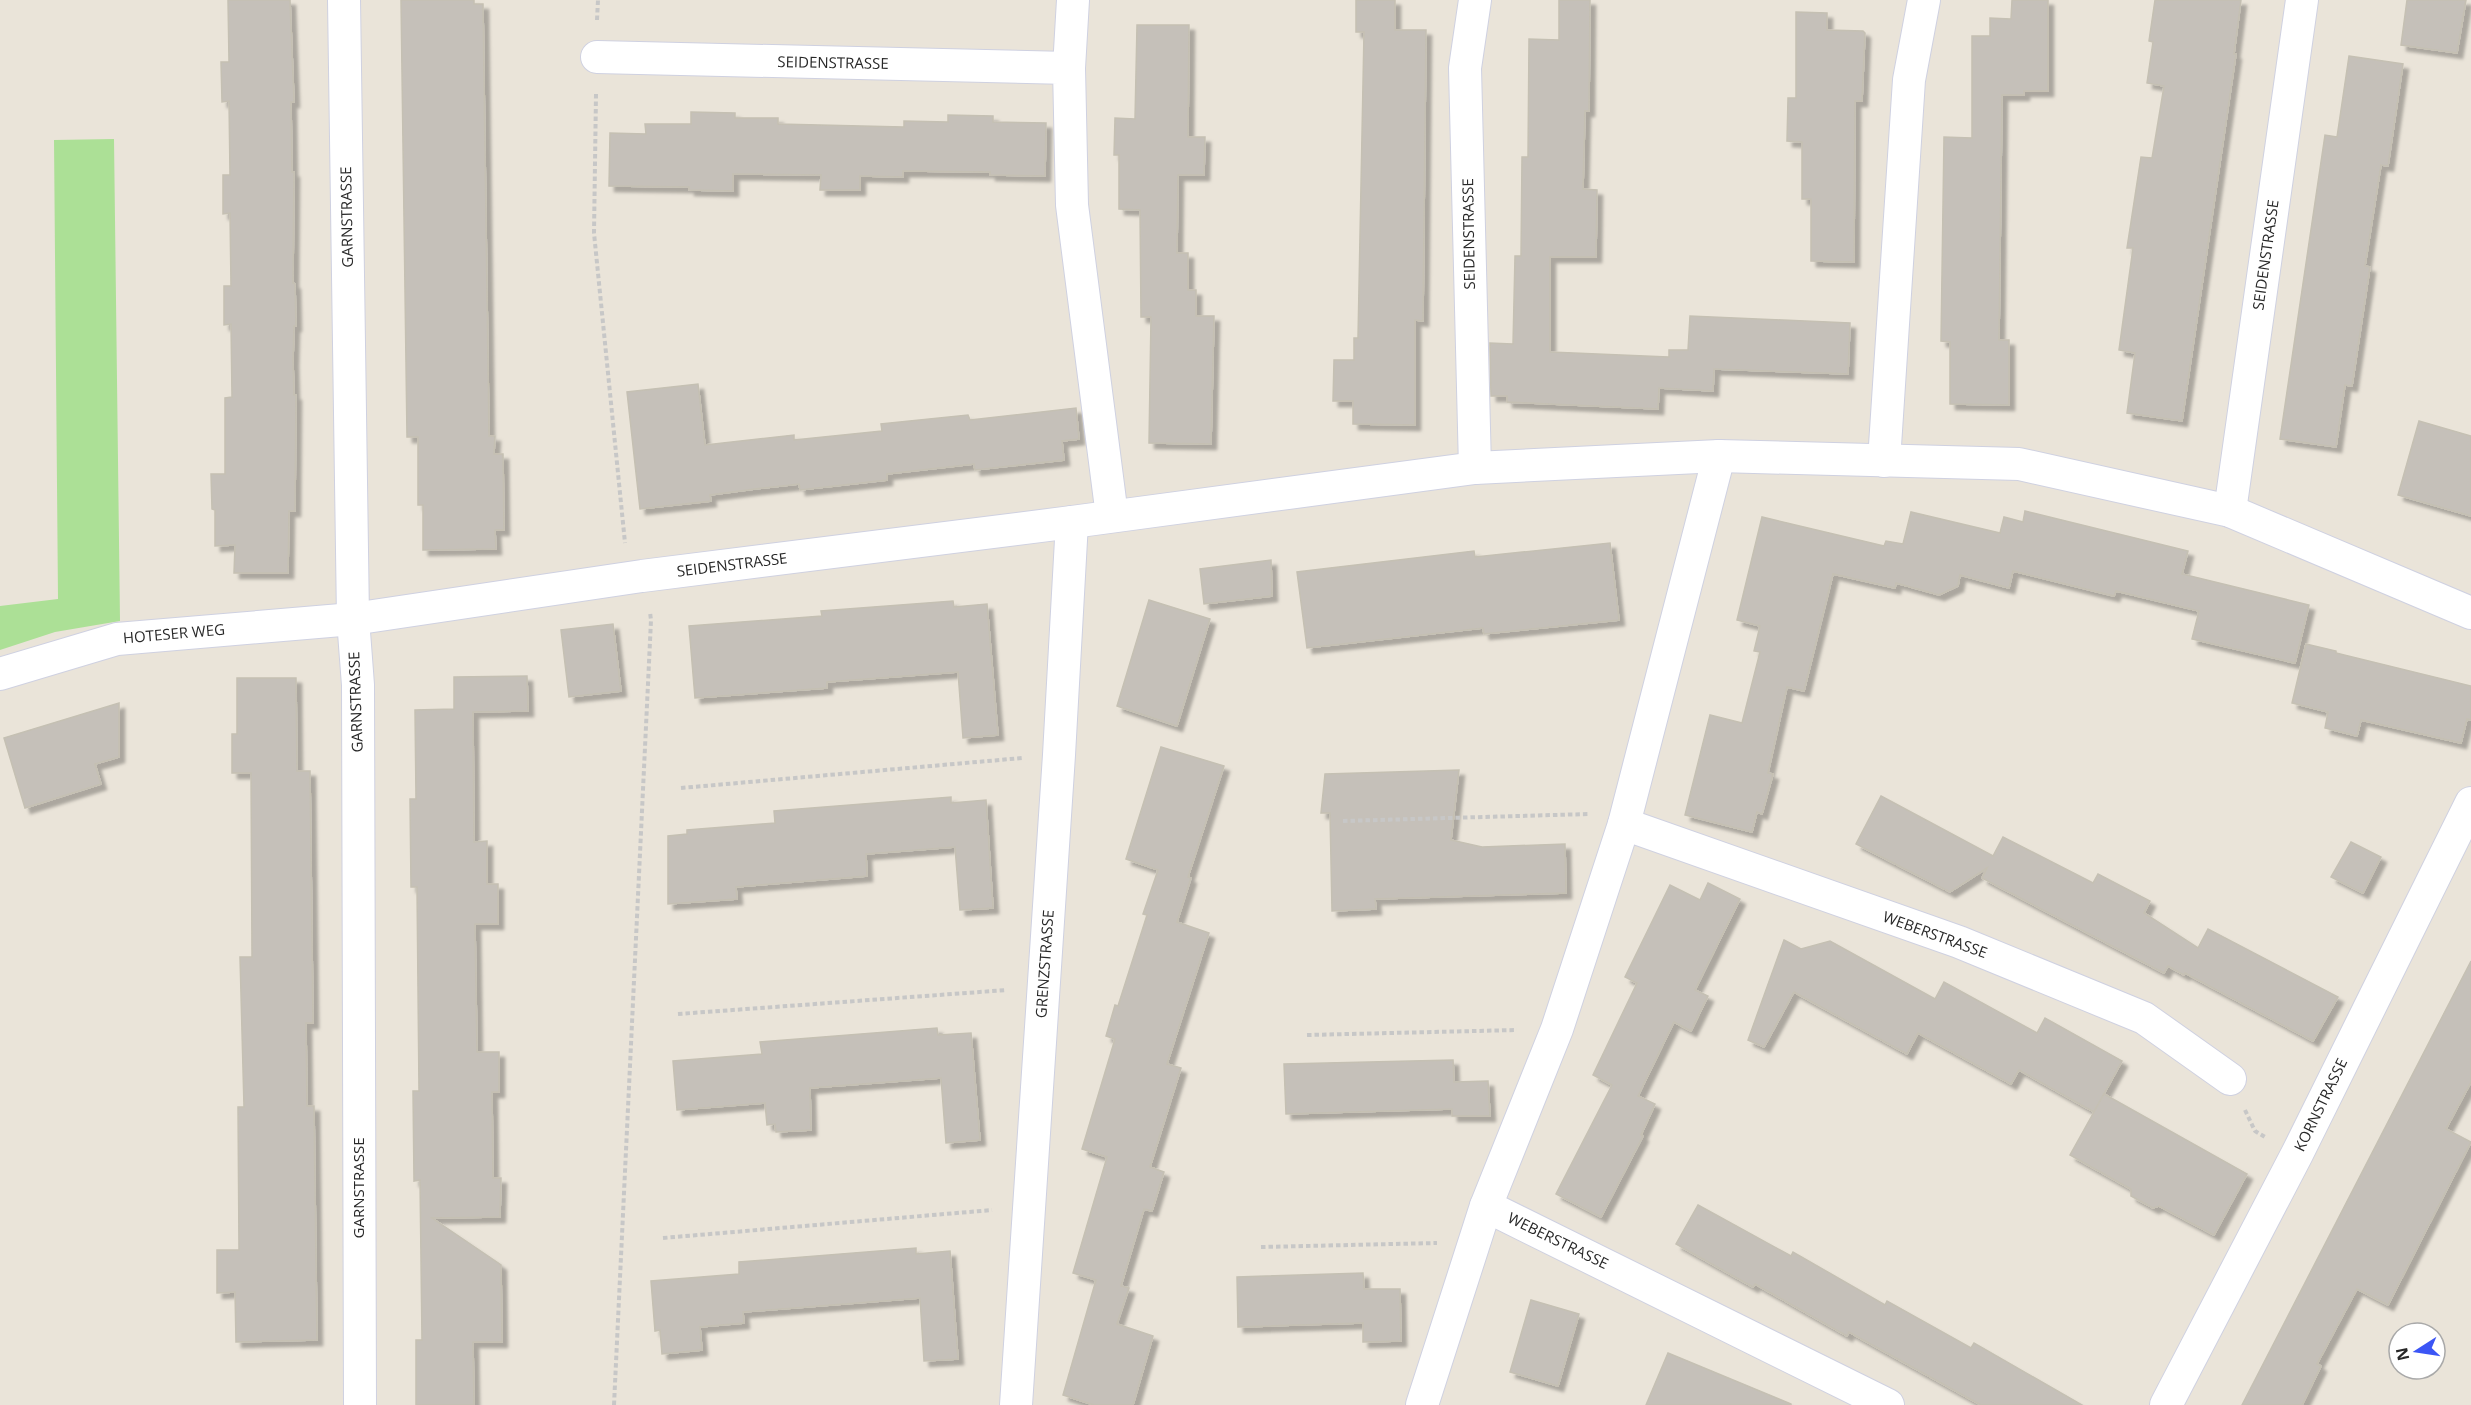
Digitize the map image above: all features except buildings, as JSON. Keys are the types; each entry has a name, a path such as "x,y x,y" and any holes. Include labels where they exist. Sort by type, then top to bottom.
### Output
{"street":[{"name":"GARNSTRASSE","path":"344,0 353,619 358,686 360,1405"},
{"path":"1073,0 1069,68 1072,206 1112,516"},
{"name":"SEIDENSTRASSE","path":"1475,0 1465,68 1475,468"},
{"path":"1884,461 1909,80 1924,0"},
{"name":"SEIDENSTRASSE","path":"2230,511 2302,0"},
{"name":"SEIDENSTRASSE","path":"597,57 1069,68"},
{"name":"SEIDENSTRASSE","path":"353,619 642,576 1475,468 1719,456 2019,464 2230,511 2471,613"},
{"path":"1422,1405 1486,1206 1557,1029 1624,824 1719,456"},
{"name":"GRENZSTRASSE","path":"1016,1405 1059,755 1071,522"},
{"name":"HOTESER WEG","path":"0,674 117,639 353,619"},
{"name":"KORNSTRASSE","path":"2166,1405 2297,1154 2471,803"},
{"name":"WEBERSTRASSE","path":"1624,824 1959,942 2144,1018 2230,1079"},
{"name":"WEBERSTRASSE","path":"1486,1206 1888,1405"}],"path":[{"path":"598,0 594,233 624,540 642,576 651,620 614,1405"},
{"path":"681,788 1059,755"},
{"path":"1343,821 1591,813 1624,824"},
{"path":"678,1014 1043,988"},
{"path":"1307,1035 1557,1029"},
{"path":"2230,1079 2255,1131 2297,1154"},
{"path":"663,1238 1029,1207"},
{"path":"1261,1247 1474,1242"}],"green space":[{"path":"114,139 120,621 55,632 0,650 0,606 58,599 54,140"}]}
